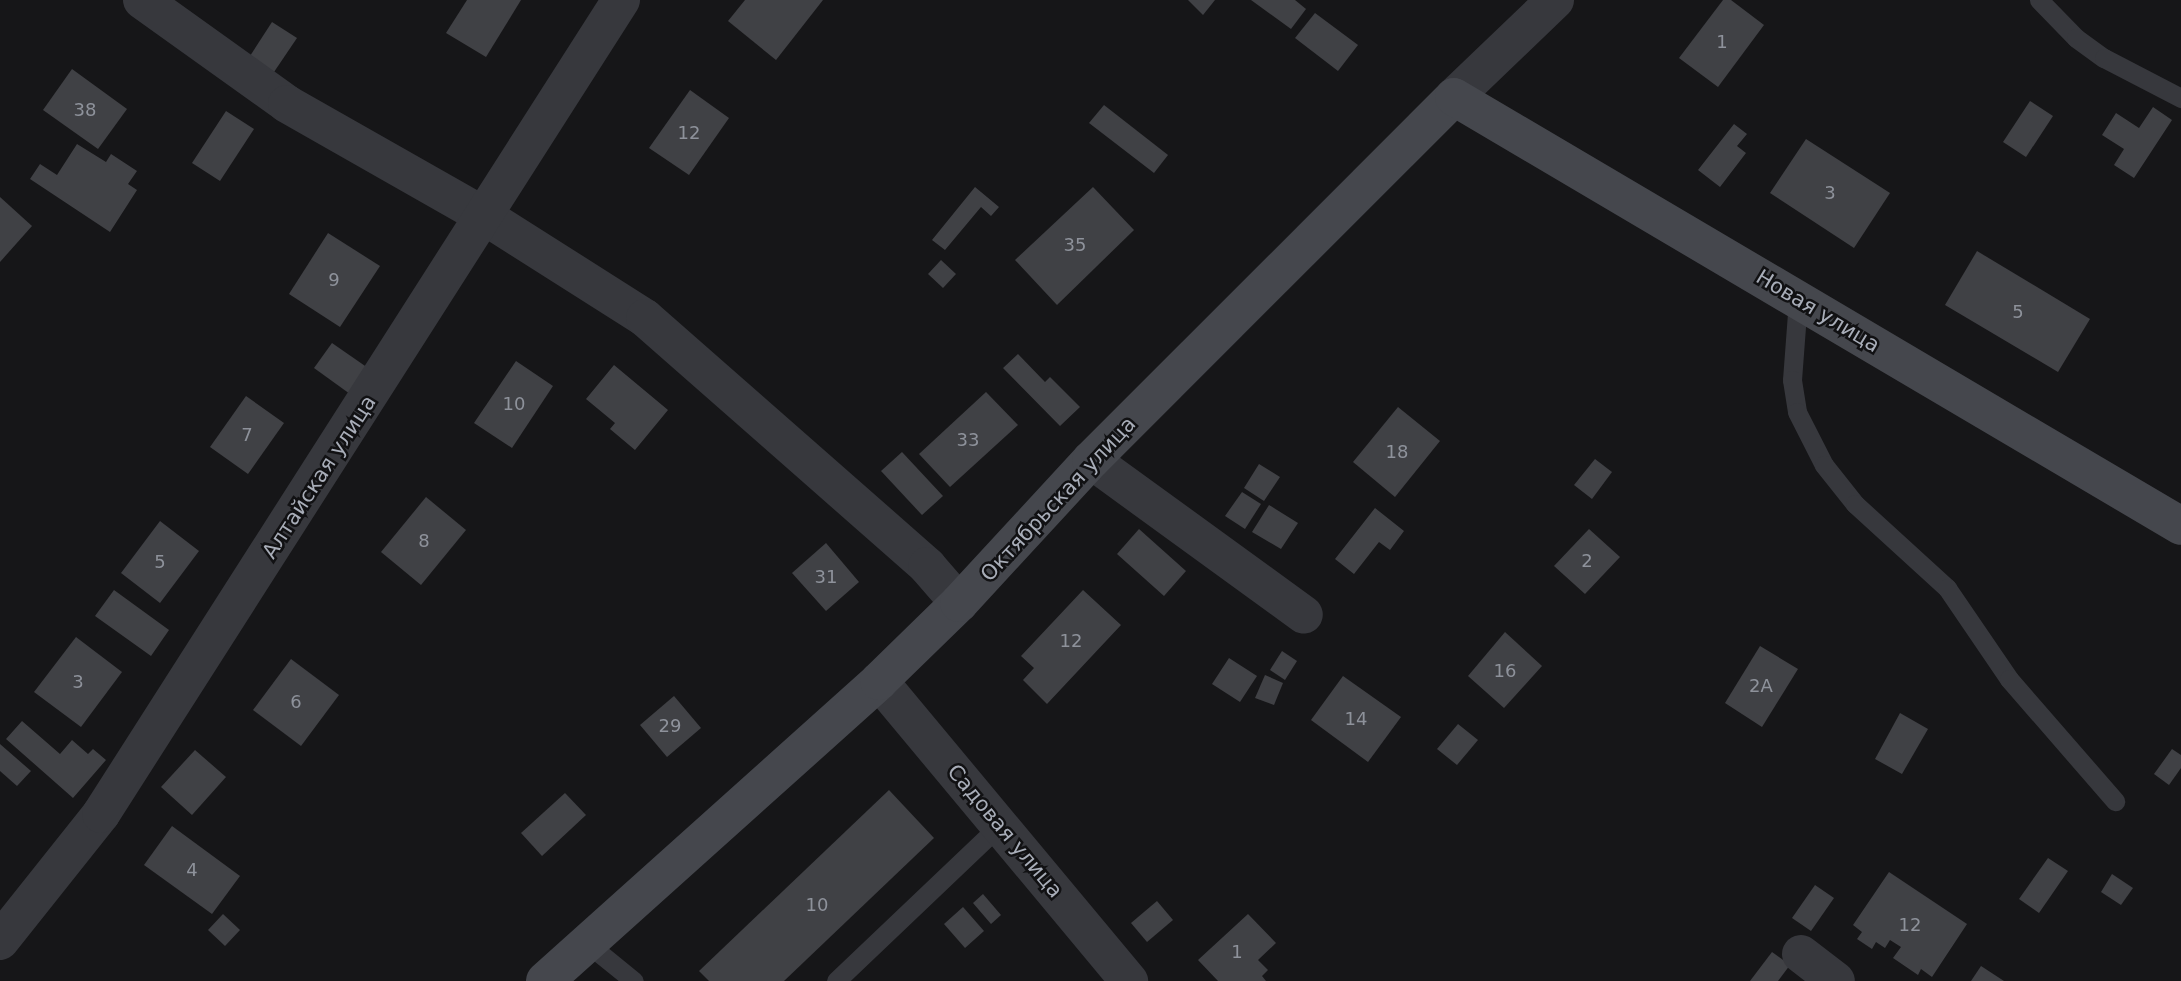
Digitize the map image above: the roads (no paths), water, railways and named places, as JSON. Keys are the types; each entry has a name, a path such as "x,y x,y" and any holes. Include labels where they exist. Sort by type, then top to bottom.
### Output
{"street":[{"path":"142,0 287,104 486,217 645,318 927,566 959,603"},
{"name":"Алтайская улица","path":"0,941 101,814 486,217 621,0"},
{"name":"Октябрьская улица","path":"545,981 879,681 959,603 1091,460 1454,97 1555,0"},
{"name":"Новая улица","path":"1454,97 2181,526"},
{"path":"1091,460 1304,615"},
{"name":"Садовая улица","path":"879,681 1129,981"},
{"path":"1801,954 1836,981"}],"lane":[{"path":"2039,0 2104,58 2181,98"},
{"path":"1798,300 1792,380 1797,412 1824,465 1855,504 1947,588 2008,679 2115,801"},
{"path":"836,981 1000,825"},
{"path":"587,943 634,981"}]}
